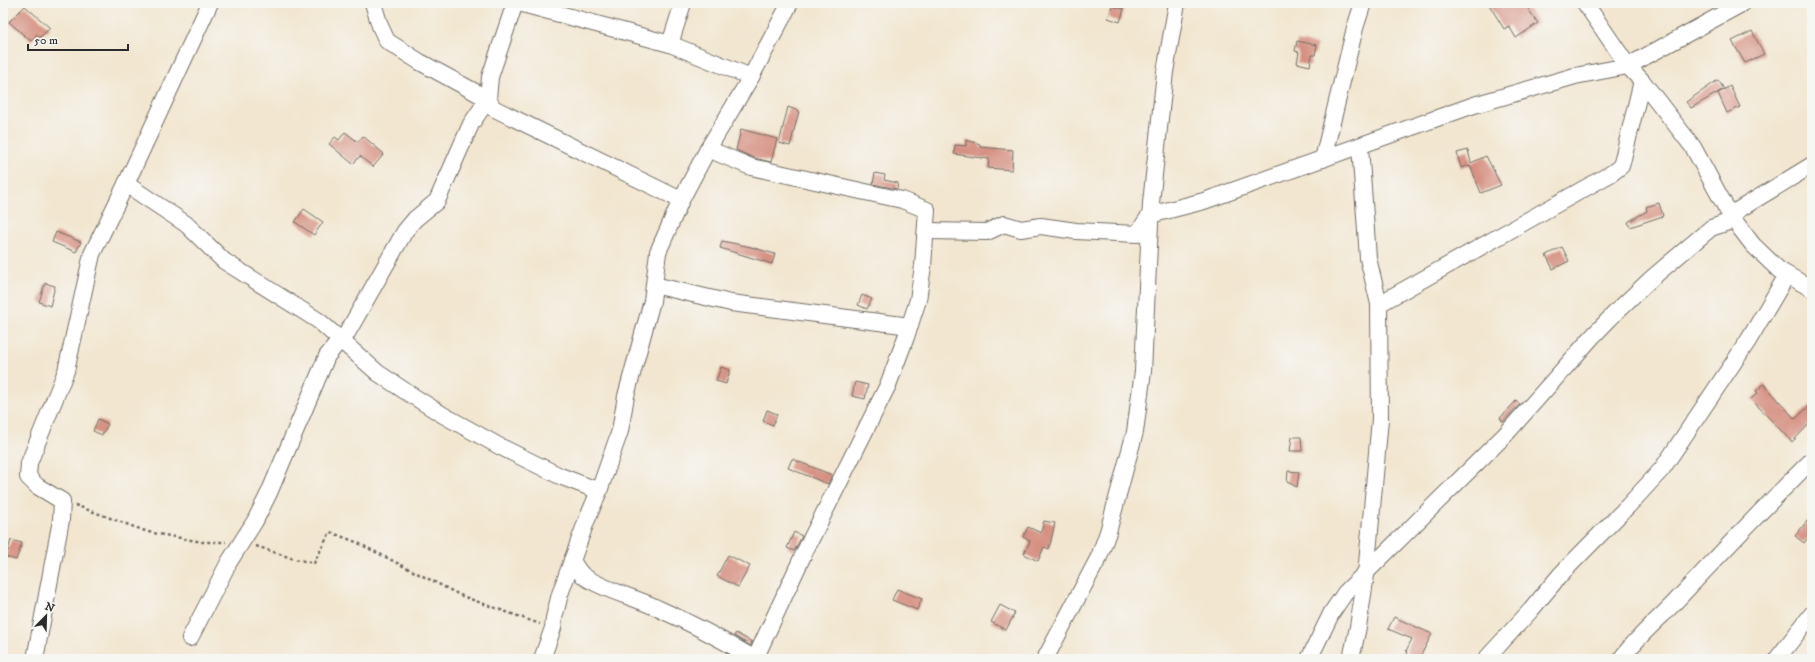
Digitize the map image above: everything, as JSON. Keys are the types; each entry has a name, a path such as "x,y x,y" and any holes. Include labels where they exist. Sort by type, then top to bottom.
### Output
{"street":[{"path":"35,659 61,520 62,501 37,486 28,476 29,463 66,371 92,254 210,3"},
{"path":"373,3 380,26 387,41 420,62 488,99 493,108 500,112 681,200"},
{"path":"190,638 229,562 243,542 269,493 327,356 346,335 405,231 415,219 437,201 471,124 488,99 490,78 515,3"},
{"path":"519,3 670,44 751,77"},
{"path":"670,44 683,3"},
{"path":"542,659 554,628 554,618 560,594 620,431 626,396 643,338 654,285 658,252 681,200 708,149 751,77 790,3"},
{"path":"1045,659 1099,557 1108,532 1135,432 1143,371 1150,215 1165,72 1177,3"},
{"path":"1323,159 1355,28 1363,3"},
{"path":"1585,3 1628,66 1642,81 1693,147 1732,217 1753,245 1780,270 1812,289"},
{"path":"926,231 987,232 1004,224 1021,230 1041,226 1076,231 1137,234 1150,215 1204,201 1474,105 1575,76 1628,66 1743,3"},
{"path":"1379,304 1612,173 1620,166 1623,160 1642,81"},
{"path":"1351,659 1358,627 1366,575 1380,419 1379,304 1368,258 1360,146"},
{"path":"572,560 579,572 585,577 658,608 755,659 806,549 888,385 910,326 919,293 928,210 902,200 751,167 708,149"},
{"path":"1309,659 1332,612 1345,594 1366,575 1505,435 1618,310 1652,278 1711,228 1732,217 1812,164"},
{"path":"126,184 186,224 224,261 319,320 378,373 443,415 499,446 560,476 599,491"},
{"path":"1486,659 1531,610 1561,574 1662,469 1744,348 1771,305 1787,275"},
{"path":"654,285 731,303 910,326"},
{"path":"1621,659 1645,630 1674,603 1724,549 1812,460"},
{"path":"1777,659 1812,614"}],"path":[{"path":"62,501 148,532 202,542 243,542 294,559 314,563 330,532 356,542 462,596 554,628"}],"building":[{"path":"1488,3 1524,3 1538,23 1516,38 1509,26 1504,29"},
{"path":"25,6 50,28 40,37 37,34 31,41 9,22"},
{"path":"1112,6 1124,9 1120,22 1108,18"},
{"path":"1752,31 1764,54 1745,63 1732,41"},
{"path":"1297,41 1317,45 1315,55 1312,55 1310,66 1297,63 1299,52 1295,51"},
{"path":"1718,80 1724,89 1691,108 1686,102"},
{"path":"1730,86 1740,107 1727,113 1718,93"},
{"path":"788,107 799,111 790,146 779,143"},
{"path":"741,129 777,139 771,162 754,158 736,150"},
{"path":"345,132 358,142 363,136 384,154 373,167 360,156 353,164 329,144 335,137 339,140"},
{"path":"966,140 980,144 980,147 1013,150 1012,170 988,168 989,159 954,154 955,145 966,146"},
{"path":"1468,150 1471,163 1486,156 1501,185 1481,193 1470,165 1461,168 1457,153"},
{"path":"875,173 885,175 884,180 898,183 897,189 873,184"},
{"path":"1659,203 1663,216 1630,227 1628,222 1647,211 1646,207"},
{"path":"304,209 323,222 314,235 295,222"},
{"path":"56,232 81,242 76,252 52,242"},
{"path":"722,241 775,254 772,264 720,248"},
{"path":"1562,247 1569,261 1553,269 1546,255"},
{"path":"45,283 55,286 50,306 39,302"},
{"path":"862,295 872,299 867,309 858,305"},
{"path":"721,367 730,370 726,384 716,381"},
{"path":"855,382 868,385 865,399 852,396"},
{"path":"1764,384 1795,419 1812,404 1812,421 1792,442 1751,399 1758,393 1756,391"},
{"path":"1516,401 1520,404 1503,422 1500,418"},
{"path":"767,410 777,414 773,425 763,421"},
{"path":"98,419 108,424 102,435 93,431"},
{"path":"1292,437 1301,437 1302,451 1290,451"},
{"path":"792,459 832,475 828,484 788,468"},
{"path":"1288,471 1299,472 1297,487 1287,482"},
{"path":"1812,515 1812,533 1804,543 1795,536"},
{"path":"1044,521 1055,523 1049,549 1044,547 1038,561 1024,554 1030,541 1023,537 1028,527 1041,533"},
{"path":"794,532 802,536 794,551 787,548"},
{"path":"11,540 22,543 16,560 6,557"},
{"path":"728,555 750,566 738,587 717,576"},
{"path":"897,589 922,599 917,610 892,600"},
{"path":"1000,605 1015,613 1006,630 991,622"},
{"path":"1394,617 1432,634 1419,659 1405,659 1408,652 1406,651 1412,639 1388,629"},
{"path":"736,633 752,642 751,646 734,636"},
{"path":"726,653 736,659 723,659"}]}
